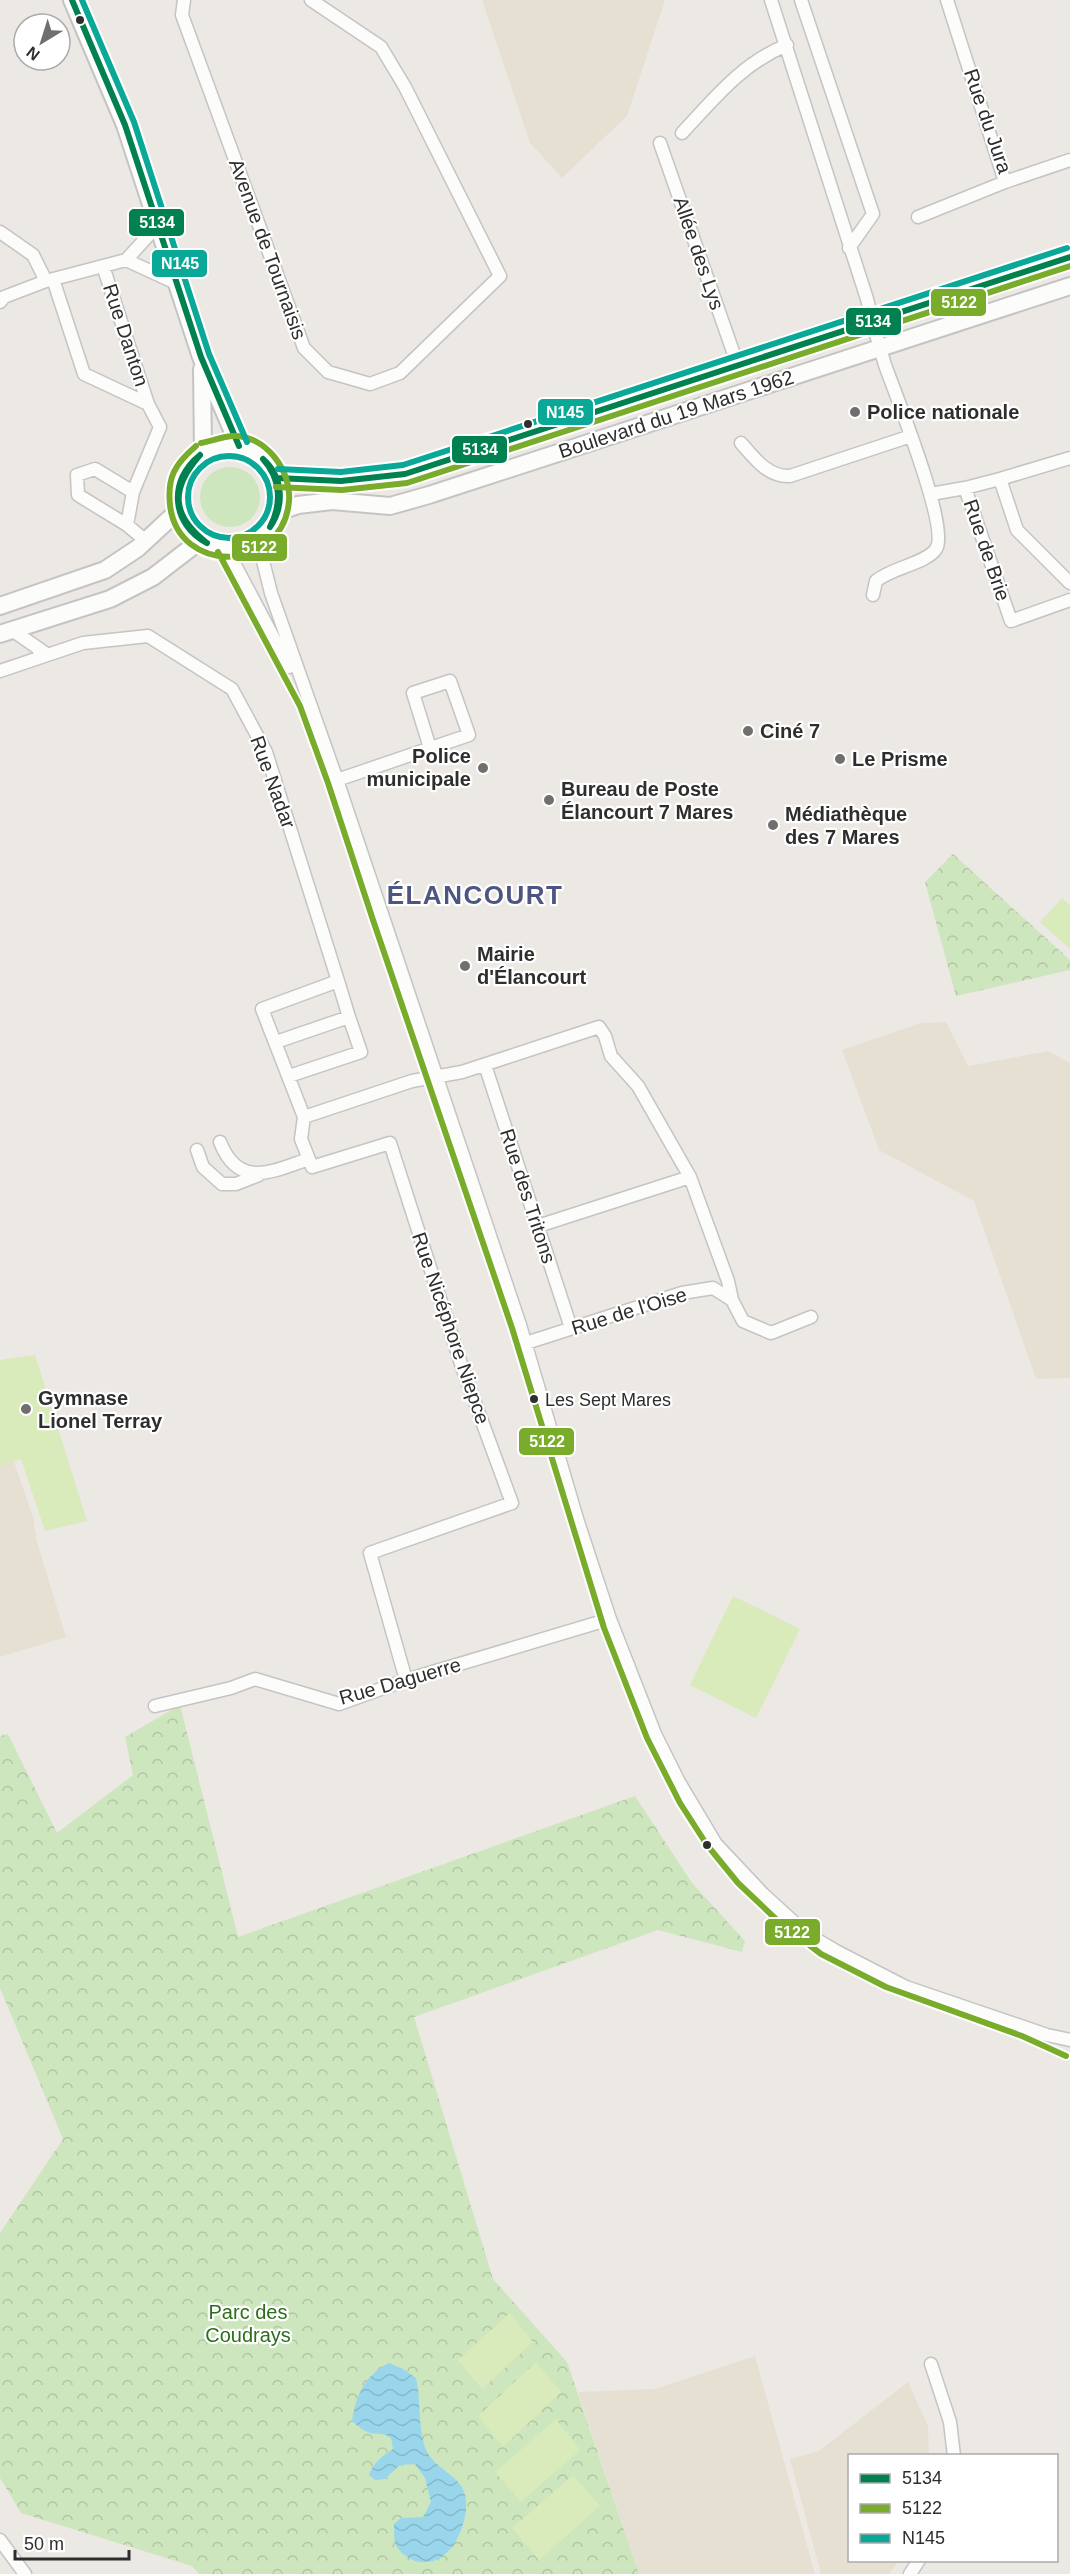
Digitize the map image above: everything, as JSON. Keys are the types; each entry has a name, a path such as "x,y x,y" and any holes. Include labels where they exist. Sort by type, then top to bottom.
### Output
{"street":[{"path":"72,0 125,125 201,357 239,446"},
{"name":"Avenue de Tournaisis","path":"184,0 182,15 304,348 328,372 370,384 400,373 500,276 405,87 381,47 311,0"},
{"path":"771,0 787,45 880,348 931,494 939,539 937,548 929,555 876,580 873,596"},
{"path":"801,0 873,214 849,248"},
{"name":"Rue du Jura","path":"947,0 1005,182 1070,160"},
{"path":"682,133 741,71 767,53 787,45"},
{"name":"Allée des Lys","path":"660,143 737,363"},
{"path":"918,218 1005,182"},
{"path":"0,302 3,297 49,280 126,260 157,226"},
{"name":"Rue Danton","path":"0,232 33,255 49,280 84,374 148,404"},
{"name":"Boulevard du 19 Mars 1962","path":"277,478 298,481 354,482 405,474 737,363 873,322 1070,257"},
{"path":"126,260 176,283"},
{"name":"Rue Danton","path":"103,266 148,404 160,427 133,492 127,525"},
{"name":"Boulevard du 19 Mars 1962","path":"278,512 298,505 332,501 390,506 398,504 1070,286"},
{"path":"201,357 203,452"},
{"path":"741,443 770,472 780,476 790,476 911,436"},
{"path":"220,446 239,446 262,457 271,467 280,489 278,512 272,525 251,544 225,548 201,540 187,527 179,510 179,483 192,460 203,452 220,446"},
{"path":"1000,480 1070,458"},
{"path":"133,492 95,469 77,475 78,495 127,525 146,541"},
{"name":"Rue de Brie","path":"931,494 1000,480 1017,531 1070,583"},
{"name":"Rue de Brie","path":"965,488 1011,621 1070,600"},
{"path":"0,606 105,570 146,541 179,510"},
{"path":"262,536 262,556 268,583 337,780 526,1343 578,1522 610,1619 655,1734 687,1799 716,1844 763,1894 807,1934 906,1987 1047,2035 1070,2040"},
{"path":"6,632 110,599 153,577 201,540"},
{"path":"225,548 308,702"},
{"path":"0,670 45,653 6,632"},
{"name":"Rue Nadar","path":"0,670 82,643 148,636 232,689 266,752 361,1052 290,1076"},
{"path":"337,780 469,735 450,681 413,693 430,748"},
{"path":"197,1150 203,1167 222,1184 236,1184 309,1159 301,1138 304,1117 290,1076 262,1010 338,981"},
{"path":"276,1042 350,1017"},
{"path":"304,1117 412,1081 436,1078 484,1065 599,1027 605,1036 611,1056 638,1086 690,1177 728,1281 732,1300 744,1321 771,1333 811,1317"},
{"name":"Rue des Tritons","path":"484,1065 571,1328"},
{"path":"220,1142 225,1155 238,1167 252,1173 263,1174"},
{"name":"Rue Nicéphore Niepce","path":"309,1159 312,1167 390,1143 462,1367 512,1503 370,1553 406,1680"},
{"path":"538,1226 690,1177"},
{"name":"Rue de l'Oise","path":"526,1343 682,1293 713,1288 732,1300"},
{"name":"Rue Daguerre","path":"155,1706 231,1688 255,1679 339,1704 406,1680 610,1619"},
{"path":"1047,2035 1070,2048"},
{"path":"931,2364 950,2422 954,2454"},
{"path":"0,2540 25,2574"}],"shaded area":[{"path":"482,0 665,0 627,116 562,178 530,143"},
{"path":"946,1022 968,1066 1048,1051 1070,1063 1070,1378 1036,1379 974,1201 879,1150 842,1050 921,1023"},
{"path":"0,1421 33,1517 37,1542 66,1637 0,1657"},
{"path":"755,2356 815,2574 639,2574 578,2392 655,2389"},
{"path":"908,2382 928,2426 929,2454 848,2454 848,2562 898,2562 889,2574 821,2574 790,2459 819,2451"}],"green space":[{"path":"224,467 236,467 247,472 255,480 260,497 258,509 247,522 236,527 224,527 213,522 205,514 200,503 200,491 205,480 213,472"},
{"path":"953,854 1070,960 1070,970 956,996 925,882"},
{"path":"1062,898 1070,906 1070,949 1040,922"},
{"name":"Gymnase Lionel Terray","path":"35,1355 87,1521 45,1531 21,1459 0,1465 0,1360"},
{"path":"733,1596 800,1629 756,1718 690,1685"},
{"name":"Parc des Coudrays","path":"180,1705 238,1937 635,1796 692,1883 745,1941 742,1952 658,1930 414,2017 493,2279 567,2362 639,2574 199,2574 192,2566 21,2513 0,2478 0,2233 63,2139 0,1988 0,1736 8,1734 57,1833 133,1775 125,1737"},
{"path":"510,2313 533,2342 482,2389 458,2360"},
{"path":"536,2362 561,2392 503,2447 478,2416"},
{"path":"556,2419 580,2450 521,2502 495,2472"},
{"path":"573,2475 600,2506 539,2560 512,2528"}],"water":[{"path":"389,2363 416,2378 421,2432 427,2452 461,2485 466,2500 464,2520 457,2540 444,2555 436,2560 415,2561 406,2556 395,2543 394,2524 401,2518 423,2517 431,2502 425,2478 415,2464 400,2465 385,2479 375,2480 369,2475 378,2460 393,2449 391,2438 383,2434 367,2432 352,2421 363,2387 374,2373"}],"transit line":[{"name":"5134","path":"72,0 125,125 201,357 239,446"},
{"name":"N145","path":"82,0 134,122 209,354 247,442"},
{"name":"N145","path":"278,469 341,472 403,465 1067,248"},
{"name":"5134","path":"277,478 341,481 405,474 1070,257"},
{"name":"5122","path":"276,487 342,490 407,483 1070,266"},
{"name":"5122","path":"196,446 178,465 171,479 170,505 177,528 191,544 210,554 230,557 251,553 269,542 282,525 289,501 286,478 274,456 255,441 232,436 201,443"},
{"name":"5134","path":"200,455 183,479 179,501 186,522 207,543"},
{"name":"5134","path":"200,455 183,477 178,501 186,525 207,543"},
{"name":"N145","path":"229,456 245,459 258,468 267,481 270,497 267,513 258,526 245,535 229,538 213,535 200,526 191,513 188,497 191,481 200,468 213,459 229,456"},
{"name":"5134","path":"263,459 275,474 280,492 278,510 270,527"},
{"name":"5134","path":"263,459 273,475 278,492 278,501 270,527"},
{"name":"5122","path":"218,552 300,706 512,1328 604,1628 647,1738 680,1803 707,1845 738,1883 778,1921 821,1954 886,1987 1022,2036 1066,2056"}],"place":[{"name":"Police nationale","path":"855,412"},
{"name":"Ciné 7","path":"748,731"},
{"name":"Le Prisme","path":"840,759"},
{"name":"Police municipale","path":"483,768"},
{"name":"Bureau de Poste Élancourt 7 Mares","path":"549,800"},
{"name":"Médiathèque des 7 Mares","path":"773,825"},
{"name":"Mairie d'Élancourt","path":"465,966"},
{"name":"Les Sept Mares","path":"534,1399"},
{"name":"Gymnase Lionel Terray","path":"26,1409"}],"district":[{"name":"ÉLANCOURT","path":"475,895"}]}
